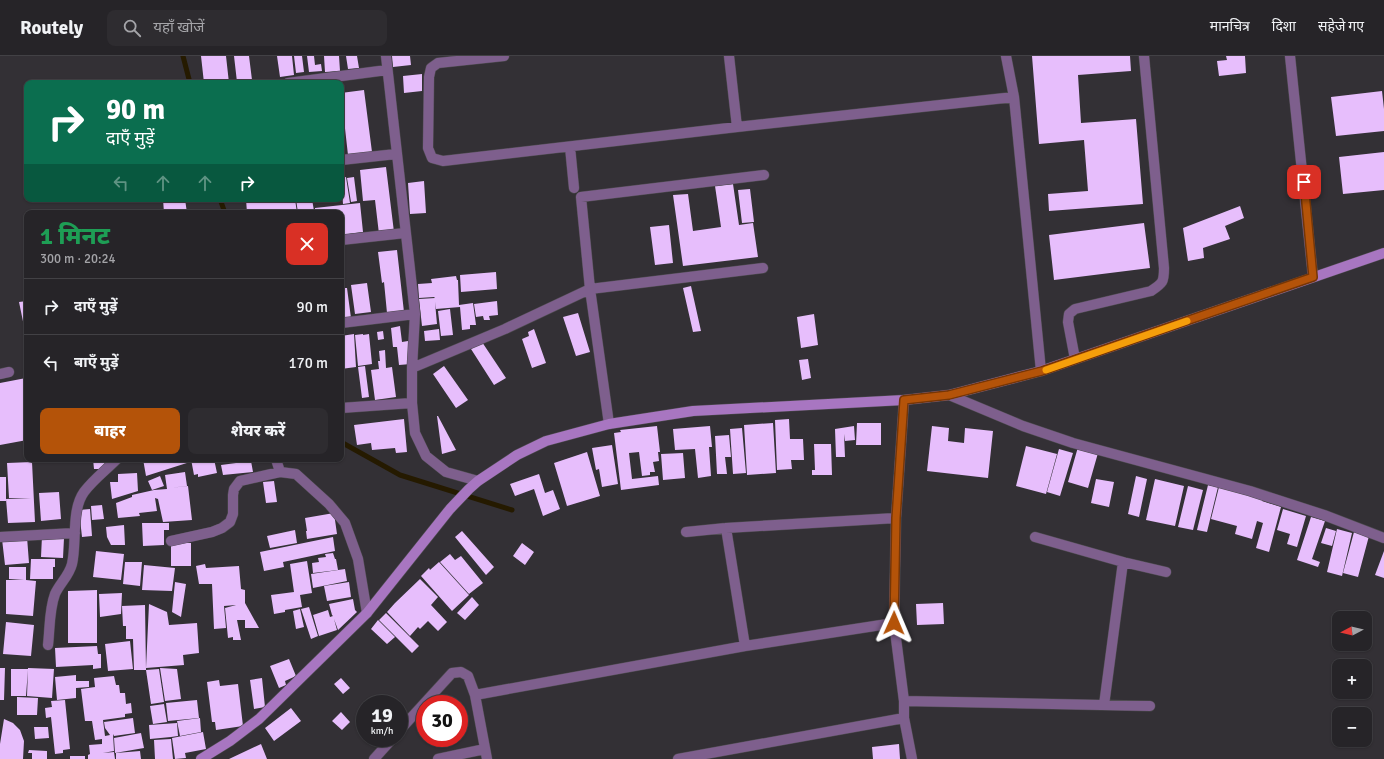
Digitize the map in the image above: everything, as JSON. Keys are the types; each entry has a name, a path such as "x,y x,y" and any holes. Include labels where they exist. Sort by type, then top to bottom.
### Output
{"street":[{"path":"386,56 415,314 412,368 412,402 415,433 426,456 446,472 478,481"},
{"path":"504,56 438,63 430,68 428,148 432,158 443,161 1014,97"},
{"path":"730,56 737,127"},
{"path":"1006,56 1014,97 1042,371"},
{"path":"1075,359 1068,322 1070,314 1075,309 1151,290 1159,285 1164,279 1144,56"},
{"path":"1290,56 1313,277"},
{"path":"311,80 387,70"},
{"path":"570,146 574,188"},
{"path":"344,160 396,154"},
{"path":"609,424 590,289 581,197 764,175"},
{"path":"344,240 405,233"},
{"path":"201,759 230,741 259,719 367,613 450,509 469,489 478,481 517,455 546,441 609,424 693,411 904,400 949,395 1042,371 1384,253"},
{"path":"412,368 505,329 590,289 763,268"},
{"path":"344,323 415,314"},
{"path":"949,395 1023,426 1073,443 1250,491 1324,515 1384,538"},
{"path":"904,400 896,518 894,623 904,701 904,718 912,759"},
{"path":"344,408 412,402"},
{"path":"48,645 52,606 56,592 68,575 72,564 77,511 80,500 84,492 114,462"},
{"path":"277,462 280,472"},
{"path":"171,541 212,532 222,528 230,522 233,514 233,495 236,485 240,481 280,472 296,474 329,504 345,523 358,559 367,613"},
{"path":"686,532 726,528 896,518"},
{"path":"726,528 745,646"},
{"path":"0,536 76,533"},
{"path":"1034,537 1123,562 1166,572"},
{"path":"1104,705 1123,562"},
{"path":"475,695 745,646 894,623"},
{"path":"408,721 452,673 461,672 468,676 475,695 486,754 438,759"},
{"path":"904,701 1150,706"},
{"path":"678,759 904,718"},
{"path":"374,759 385,747"}],"building":[{"path":"201,56 226,56 229,80 204,80"},
{"path":"234,56 249,56 252,80 237,80"},
{"path":"277,56 292,56 294,75 280,77"},
{"path":"294,56 302,56 304,72 296,73"},
{"path":"307,56 314,56 315,65 321,64 322,71 309,72"},
{"path":"324,56 339,56 340,71 325,72"},
{"path":"346,56 357,56 359,68 348,69"},
{"path":"392,56 410,56 411,65 393,67"},
{"path":"1032,56 1130,56 1131,71 1078,75 1081,123 1136,119 1143,204 1049,211 1048,194 1088,191 1084,140 1039,144"},
{"path":"1226,56 1245,56 1246,73 1219,76 1217,61 1227,60"},
{"path":"422,74 422,91 404,93 403,76"},
{"path":"364,90 372,152 348,155 344,120 344,93"},
{"path":"1382,91 1384,131 1336,136 1331,97"},
{"path":"1384,152 1384,190 1343,194 1339,157"},
{"path":"386,167 394,232 379,234 375,200 363,201 360,170"},
{"path":"344,177 346,177 350,203 343,204 344,202"},
{"path":"354,177 357,201 351,202 347,178"},
{"path":"424,181 426,213 410,214 408,183"},
{"path":"733,184 739,225 753,223 758,257 683,266 673,195 688,194 693,231 721,227 715,186"},
{"path":"750,189 754,222 742,223 738,190"},
{"path":"163,202 185,202 187,210 164,210"},
{"path":"246,202 295,202 297,210 247,210"},
{"path":"296,202 312,202 314,210 298,210"},
{"path":"360,203 363,232 344,235 344,210 315,210 315,208"},
{"path":"1240,206 1244,218 1225,226 1230,239 1203,248 1204,258 1188,261 1183,228"},
{"path":"1144,223 1150,268 1054,280 1049,235"},
{"path":"669,225 673,263 655,265 650,227"},
{"path":"397,250 404,312 387,313 384,282 382,283 378,252"},
{"path":"496,272 497,289 461,292 460,275"},
{"path":"456,276 458,280 459,305 473,303 476,325 470,325 470,329 462,330 460,307 436,309 435,302 437,324 422,326 419,299 435,298 419,298 418,284 432,283 431,279"},
{"path":"367,283 371,312 355,314 351,285"},
{"path":"691,286 701,331 693,332 683,288"},
{"path":"344,288 347,288 351,318 344,320"},
{"path":"24,301 24,326 19,302"},
{"path":"497,301 498,315 489,316 490,320 484,320 483,316 476,317 474,304"},
{"path":"450,309 453,335 441,336 438,311"},
{"path":"578,313 590,352 576,356 563,317"},
{"path":"814,314 818,345 801,348 797,317"},
{"path":"400,326 402,342 408,341 411,364 399,365 397,347 393,347 391,328"},
{"path":"439,329 440,340 425,341 424,331"},
{"path":"534,329 546,363 532,368 522,339 529,336 528,332"},
{"path":"383,331 384,339 378,340 377,332"},
{"path":"354,334 356,367 344,369 344,336"},
{"path":"369,334 372,364 358,366 355,335"},
{"path":"482,342 506,378 494,385 471,349"},
{"path":"385,350 386,368 392,367 396,397 375,400 371,370 379,369 379,351"},
{"path":"808,359 811,378 802,380 799,360"},
{"path":"365,366 369,397 362,398 358,367"},
{"path":"444,366 468,400 456,408 433,374"},
{"path":"24,378 24,441 0,445 0,383"},
{"path":"438,416 456,450 442,454"},
{"path":"404,419 407,452 396,453 395,448 372,450 371,443 357,445 354,425"},
{"path":"789,419 790,439 803,439 804,460 791,460 792,469 777,470 775,420"},
{"path":"773,423 776,473 747,475 744,425"},
{"path":"857,423 881,423 881,445 856,445"},
{"path":"657,426 660,452 658,452 659,461 653,462 655,472 650,472 650,475 642,476 639,452 629,453 632,479 658,476 659,485 621,490 614,433 621,432 620,430"},
{"path":"710,426 712,447 709,447 711,476 698,478 695,449 675,450 673,429"},
{"path":"854,426 855,440 845,441 844,434 845,457 836,457 835,429"},
{"path":"932,426 949,428 948,441 964,443 965,428 993,431 988,478 927,471"},
{"path":"742,428 746,473 733,474 730,429"},
{"path":"729,435 731,457 725,457 727,474 717,474 715,436"},
{"path":"814,444 831,444 832,475 812,475 812,470 815,470"},
{"path":"612,445 618,484 602,487 599,469 596,470 592,448"},
{"path":"1026,446 1057,454 1046,494 1016,486"},
{"path":"1078,447 1098,453 1088,488 1068,482"},
{"path":"1059,449 1073,453 1060,496 1047,492"},
{"path":"587,452 600,496 567,506 554,463"},
{"path":"683,453 685,478 663,480 661,454"},
{"path":"32,462 35,522 8,523 6,499 31,498 9,498 7,463"},
{"path":"93,462 105,462 106,469 94,469"},
{"path":"144,462 190,462 146,476"},
{"path":"192,462 215,462 217,473 198,477 198,474 194,475"},
{"path":"251,462 253,472 223,475 221,465"},
{"path":"185,472 187,486 169,488 188,486 192,520 163,522 158,499 155,498 157,511 139,513 140,516 118,518 116,503 132,497 132,495 154,490 167,489 165,475"},
{"path":"137,473 138,491 112,499 110,482 118,482 118,474"},
{"path":"539,474 545,493 553,490 560,509 543,516 534,489 515,496 510,484"},
{"path":"160,476 164,486 152,490 148,481"},
{"path":"1136,476 1147,479 1139,517 1128,514"},
{"path":"0,477 6,477 6,501 0,501"},
{"path":"1096,479 1114,482 1109,507 1091,503"},
{"path":"1155,479 1184,486 1175,526 1146,520"},
{"path":"274,481 277,502 266,503 263,482"},
{"path":"1208,485 1218,487 1207,532 1197,530"},
{"path":"1188,486 1203,490 1193,530 1178,527"},
{"path":"1219,487 1263,499 1262,501 1281,507 1269,552 1256,548 1263,523 1257,521 1252,539 1235,534 1237,526 1211,519"},
{"path":"59,492 61,519 41,521 39,493"},
{"path":"102,505 104,519 92,520 91,506"},
{"path":"90,509 92,536 82,537 79,510"},
{"path":"1283,509 1306,516 1297,547 1287,544 1290,534 1277,530"},
{"path":"334,513 337,534 307,539 305,518"},
{"path":"1311,517 1325,521 1312,559 1320,562 1318,567 1297,560"},
{"path":"142,523 169,523 169,530 164,530 164,545 143,546"},
{"path":"124,525 125,545 111,545 107,537 106,527"},
{"path":"1326,528 1336,531 1332,546 1321,543"},
{"path":"1337,529 1352,533 1342,576 1327,572"},
{"path":"295,530 297,543 270,548 267,536"},
{"path":"462,531 494,567 486,575 455,537"},
{"path":"1354,532 1369,536 1358,577 1343,573"},
{"path":"42,536 64,538 63,558 41,557"},
{"path":"27,537 29,563 5,565 2,539"},
{"path":"333,537 335,551 283,562 284,567 264,571 260,552"},
{"path":"171,543 191,543 191,566 171,566"},
{"path":"522,543 534,552 525,565 513,556"},
{"path":"96,551 124,554 121,580 93,577"},
{"path":"1384,551 1384,578 1375,575"},
{"path":"333,553 338,570 313,573 312,563 319,562 318,558 326,557 325,554"},
{"path":"450,554 455,560 461,556 483,583 469,594 440,562"},
{"path":"31,559 55,559 53,579 30,579"},
{"path":"307,561 312,593 300,595 302,607 285,610 285,612 274,614 271,595 294,592 290,564"},
{"path":"125,562 142,562 140,586 123,584"},
{"path":"439,562 469,595 452,611 421,576 429,568 430,570"},
{"path":"205,564 206,568 239,566 241,589 245,590 245,603 259,628 245,628 245,620 237,620 241,640 233,640 233,637 228,638 225,608 236,605 224,606 226,628 214,629 212,584 199,584 196,566"},
{"path":"144,565 175,568 172,591 142,590"},
{"path":"9,567 26,567 26,580 36,581 33,616 6,614 6,580 24,580 9,579"},
{"path":"345,569 347,581 313,588 311,574"},
{"path":"420,579 438,597 431,605 447,622 438,631 428,621 420,629 418,627 410,636 387,612"},
{"path":"175,582 186,584 181,617 172,612"},
{"path":"349,582 351,597 327,601 324,586"},
{"path":"97,590 97,643 68,643 68,591"},
{"path":"122,593 121,614 100,617 99,594"},
{"path":"472,597 479,605 465,620 457,613"},
{"path":"353,599 355,610 357,612 338,630 334,619 337,630 319,636 313,615 328,610 330,617 333,616 329,604"},
{"path":"943,603 944,624 917,625 916,604"},
{"path":"149,604 167,612 169,625 197,623 199,653 183,655 184,665 146,668"},
{"path":"145,605 146,670 134,670 133,639 126,639 126,626 123,626 122,606"},
{"path":"309,607 318,636 311,639 301,609"},
{"path":"300,609 304,627 296,629 293,611"},
{"path":"386,613 419,646 412,653 379,620"},
{"path":"378,620 395,637 387,644 371,629"},
{"path":"6,622 34,625 31,656 3,654"},
{"path":"130,641 133,669 108,671 105,644"},
{"path":"97,646 98,654 101,654 101,668 93,669 93,665 56,667 55,648"},
{"path":"289,659 296,676 285,681 286,685 279,688 270,666"},
{"path":"0,668 5,668 4,700 0,700"},
{"path":"28,668 54,669 52,698 27,696"},
{"path":"160,668 177,669 181,699 165,701"},
{"path":"11,669 28,669 26,696 11,696"},
{"path":"159,669 164,702 151,704 146,670"},
{"path":"76,675 76,681 89,681 89,687 76,688 76,698 57,700 55,677"},
{"path":"114,676 116,685 119,685 120,693 125,693 126,704 131,703 132,713 125,714 125,717 103,720 105,736 110,735 105,728 104,722 133,718 135,733 114,736 113,734 114,751 103,753 114,752 115,759 88,759 88,755 90,754 89,745 102,744 102,739 95,740 92,721 85,721 81,689 95,687 94,678"},
{"path":"262,678 265,707 254,709 250,680"},
{"path":"341,678 350,688 343,694 334,684"},
{"path":"219,680 220,686 238,684 243,726 216,730 215,722 212,722 207,682"},
{"path":"17,697 38,698 37,715 17,715"},
{"path":"65,700 70,749 63,750 63,753 55,754 51,717 46,718 45,708 52,707 51,701"},
{"path":"197,700 199,718 168,721 166,703"},
{"path":"164,704 167,722 153,724 150,706"},
{"path":"291,708 301,721 274,741 265,728"},
{"path":"341,712 350,722 342,730 332,721"},
{"path":"200,718 201,732 180,736 177,721"},
{"path":"4,719 13,723 20,730 24,741 23,759 0,759 0,744"},
{"path":"177,723 178,736 150,739 149,725"},
{"path":"34,727 48,727 49,738 35,739"},
{"path":"203,732 206,749 185,753 186,758 175,759 172,738"},
{"path":"141,733 144,748 115,753 114,738"},
{"path":"171,739 173,759 155,759 154,740"},
{"path":"261,744 267,759 229,759"},
{"path":"899,744 900,759 873,759 872,747"},
{"path":"29,750 47,751 47,759 32,759 32,753 28,753"},
{"path":"140,751 141,759 116,759 116,753"},
{"path":"70,756 85,756 85,759 70,759"}],"waterway":[{"path":"183,56 189,80"},
{"path":"221,202 224,210"},
{"path":"344,444 400,475 512,510"}],"slow traffic":[{"path":"1046,370 1187,321"}],"route":[{"path":"894,623 896,518 904,400 949,395 1042,371 1313,277 1304,182"}]}
